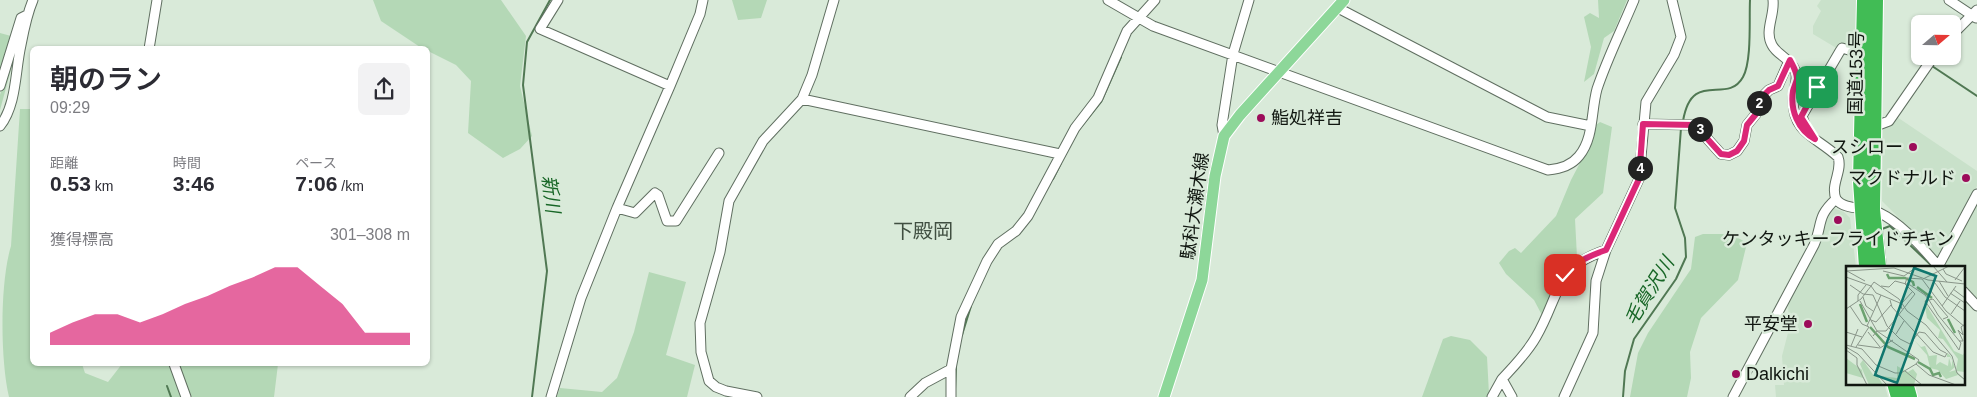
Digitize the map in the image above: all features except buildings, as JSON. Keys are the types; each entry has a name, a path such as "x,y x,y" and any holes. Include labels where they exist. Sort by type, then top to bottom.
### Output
{"highway":[{"name":"国道153号","path":"1864,0 1862,54 1867,209 1866,266"},
{"name":"国道153号","path":"1876,0 1873,127 1867,209 1878,266"},
{"path":"1894,384 1898,397"},
{"path":"1906,384 1910,397"}],"main road":[{"name":"駄科大瀬木線","path":"1164,397 1202,280 1215,176 1224,136 1280,70 1341,4"}],"street":[{"path":"0,126 7,116 11,102 28,15 33,0"},
{"path":"149,46 157,0"},
{"path":"558,0 540,29 670,86"},
{"path":"551,397 581,298 617,208 700,14 703,0"},
{"path":"757,397 721,389 709,381 700,352 700,323 720,252 729,201 764,142 802,99 812,76 834,0"},
{"path":"1108,0 1152,26 1280,70 1548,170 1559,169 1579,156 1591,126 1597,90 1634,0"},
{"path":"951,397 951,368 961,317 986,261 998,244 1016,231 1028,216 1060,154 1098,98 1127,31 1155,0"},
{"path":"1224,136 1222,125 1233,54 1249,0"},
{"path":"1564,397 1593,333 1596,281 1606,250 1639,179 1646,102 1674,55 1681,37 1672,0"},
{"path":"1773,0 1774,10 1768,33 1772,46 1790,60 1797,79 1793,91 1793,108 1800,127 1806,134 1838,157 1839,167 1834,187 1836,199 1842,205 1867,209 1888,216 1937,265 1977,194"},
{"path":"1949,0 1975,15 1961,27"},
{"path":"1341,4 1547,116 1591,126"},
{"path":"0,86 21,18 28,15"},
{"path":"1815,139 1801,117 1814,90 1842,48 1862,54"},
{"path":"1643,124 1695,125 1701,129 1721,154 1729,155 1737,151 1744,141 1747,125 1756,114 1761,98 1769,90 1778,86 1790,60"},
{"path":"1873,127 1889,120 1928,65"},
{"path":"802,99 1060,154"},
{"path":"617,208 635,213 640,211 651,194 655,193 658,195 667,221 676,222 719,153"},
{"path":"1733,397 1814,245 1818,236 1820,217 1836,199"},
{"path":"1492,397 1502,379 1535,339 1565,275 1575,264 1588,256 1606,250"},
{"path":"1964,292 1977,306"},
{"path":"175,366 186,397"},
{"path":"910,397 925,383 951,368"},
{"path":"1502,379 1512,397"}],"shaded area":[{"path":"373,0 501,0 526,36 520,86 532,136 520,149 503,158 468,133 471,81 456,65 430,52 430,46 418,46 381,21"},
{"path":"732,0 767,0 761,18 738,20"},
{"path":"1598,0 1627,0 1614,31 1604,38 1594,74 1584,82 1591,47 1584,17 1590,13 1599,18"},
{"path":"1821,0 1857,0 1856,50 1838,49 1813,34 1813,26 1821,11 1817,6"},
{"path":"0,33 11,36 0,73"},
{"path":"12,54 15,55 0,110 0,95"},
{"path":"20,109 30,109 30,366 83,366 85,373 108,382 120,366 278,366 274,397 9,397 4,362 2,320 7,261 11,246"},
{"path":"1897,117 1977,171 1977,186 1938,257 1882,201 1883,127 1891,126 1894,123 1891,119"},
{"path":"1600,122 1612,127 1603,193 1575,219 1577,257 1545,321 1534,300 1506,274 1499,263 1509,251 1515,248 1521,253 1556,216 1571,180 1592,140 1596,125"},
{"path":"1977,198 1977,298 1964,284 1964,266 1947,266 1944,263"},
{"path":"1833,208 1844,212 1850,218 1856,266 1846,266 1846,384 1884,384 1888,397 1776,397 1775,385 1784,385 1782,356 1789,329 1788,299 1821,238 1829,209"},
{"path":"1703,234 1731,234 1747,243 1738,280 1701,318 1690,352 1691,378 1687,397 1630,397 1638,353 1648,333 1691,269 1695,237"},
{"path":"649,272 686,282 666,355 695,365 687,397 557,397 560,388 602,392 617,378 634,332"},
{"path":"1451,336 1470,340 1487,357 1489,394 1487,397 1422,397 1443,339"}],"waterway":[{"name":"新川","path":"532,397 547,271 523,85 527,42 550,0"},
{"name":"毛賀沢川","path":"1683,121 1688,105 1694,96 1702,91 1728,89 1736,85 1743,77 1749,51 1750,0"},
{"path":"1077,132 1101,102 1121,57"},
{"path":"1932,66 1977,96"},
{"name":"毛賀沢川","path":"1623,397 1625,371 1634,339 1676,279 1686,257 1685,238 1675,208 1681,128"},
{"path":"1053,179 1061,163"},
{"path":"1886,266 1882,229 1890,226 1932,266"},
{"path":"962,335 971,306"},
{"path":"955,389 956,367"},
{"path":"167,386 171,397"}],"place":[{"name":"鮨処祥吉","path":"1261,118"},
{"name":"スシロー","path":"1913,147"},
{"name":"マクドナルド","path":"1966,178"},
{"name":"ケンタッキーフライドチキン","path":"1838,220"},
{"name":"平安堂","path":"1808,324"},
{"name":"Dalkichi","path":"1736,374"}],"district":[{"name":"下殿岡","path":"923,231"}],"route":[{"path":"1565,275 1575,264 1588,256 1606,250 1639,179 1643,124 1695,125 1701,129 1721,154 1729,155 1737,151 1744,141 1747,125 1756,114 1761,98 1769,90 1778,86 1790,60 1797,79 1793,91 1793,108 1800,127 1806,134 1815,139 1801,117 1817,87"}]}
